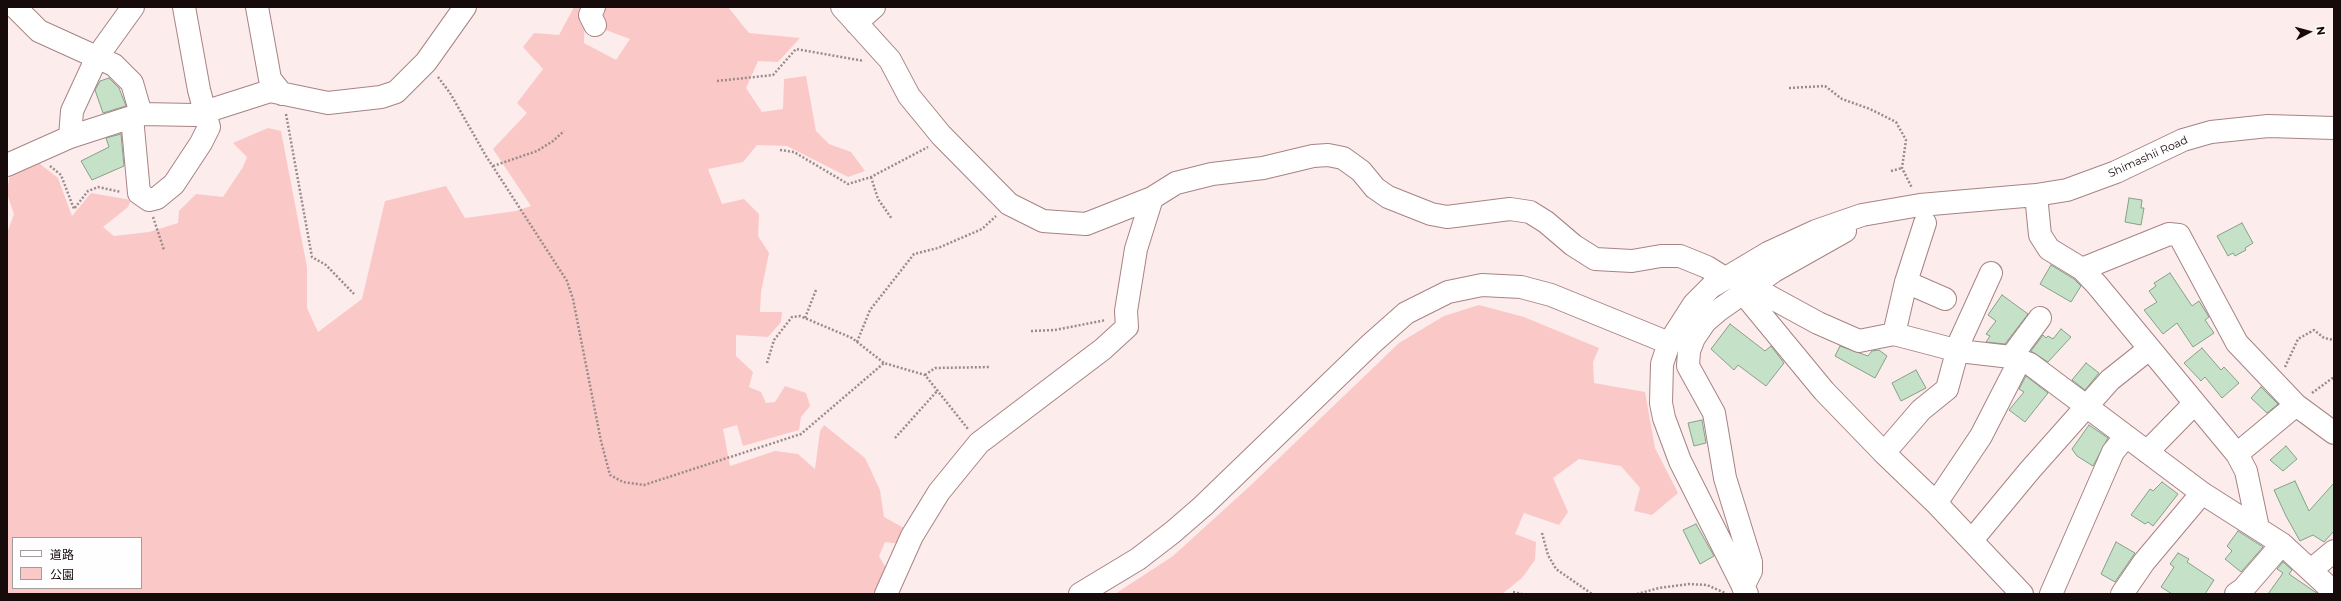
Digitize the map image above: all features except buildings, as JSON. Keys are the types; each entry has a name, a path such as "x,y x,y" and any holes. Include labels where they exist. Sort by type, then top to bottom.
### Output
{"street":[{"path":"15,7 39,31 84,53 114,65 132,83 144,196 157,198 174,184 201,143 209,126 189,44 184,7"},
{"path":"70,137 72,111 97,57 133,7"},
{"path":"257,7 270,79 282,94"},
{"path":"7,165 70,137 136,116 195,115 270,91 328,103 381,97 396,92 426,62 465,7"},
{"path":"842,7 892,65 909,96 941,135 1009,204 1043,221 1086,224 1152,198 1176,183 1212,174 1263,168 1313,156 1328,155 1343,158 1361,172 1375,188 1388,197 1431,214 1448,218 1510,209 1530,212 1546,222 1573,245 1596,259 1632,260 1661,256 1680,256 1707,266 1723,278"},
{"path":"856,23 874,7"},
{"name":"Shimashii Road","path":"1739,592 1680,461 1664,418 1661,376 1662,364 1669,343 1694,304 1711,287 1723,278 1768,253 1862,215 1922,214 2067,190 2095,181 2176,143 2211,132 2268,126 2334,128"},
{"path":"2036,195 2040,235 2049,249 2082,269 2237,454 2246,471 2258,528"},
{"path":"886,594 912,536 939,492 979,443 1103,349 1127,326 1126,311 1136,249 1152,198"},
{"path":"1894,334 1922,214"},
{"path":"1739,592 1751,571 1752,562 1725,478 1714,413 1688,366 1687,359 1694,338 1705,322 1752,291 1774,271 1839,236 1847,230 1844,221"},
{"path":"2082,269 2168,234 2179,235 2236,343 2296,405 2334,433"},
{"path":"1752,291 1814,264"},
{"path":"1884,453 1921,410 1947,389 1960,341 1991,273"},
{"path":"1906,282 1944,299"},
{"path":"1080,594 1138,559 1173,532 1203,506 1371,344 1406,313 1448,292 1482,285 1521,287 1551,295 1669,343"},
{"path":"1752,291 1859,341 1894,334 1958,351 2015,359 2030,364 2202,493 2282,544 2311,570 2332,592"},
{"path":"1752,291 1824,390 1884,453 1936,502 2022,594"},
{"path":"1936,502 1981,436 2015,359 2040,318"},
{"path":"1972,540 2030,470 2087,408 2110,380 2149,349"},
{"path":"2147,452 2194,404"},
{"path":"2237,454 2296,405"},
{"path":"2051,594 2113,452 2126,436"},
{"path":"2122,594 2144,562 2202,493"},
{"path":"2236,594 2243,589 2282,544"},
{"path":"2311,570 2334,551"}],"path":[{"path":"717,80 773,75 796,49 892,65"},
{"path":"426,62 450,92 493,166 567,281 573,299 576,320 610,475 623,482 644,485 802,434 884,363"},
{"path":"1789,88 1825,86 1842,99 1870,109 1896,122 1906,140 1902,168 1922,214"},
{"path":"282,94 312,257 326,265 354,294"},
{"path":"493,166 537,151 553,142 564,131"},
{"path":"780,150 794,152 848,184 871,177 932,145 941,135"},
{"path":"34,153 61,175 74,209 88,191 98,187 144,196 164,250"},
{"path":"1891,171 1902,168"},
{"path":"871,177 878,200 892,219"},
{"path":"857,342 870,310 914,254 938,248 982,229 1009,204"},
{"path":"805,318 816,290"},
{"path":"1031,331 1099,322 1126,311"},
{"path":"767,363 774,340 792,317 800,316 857,342 884,363 925,375 979,443"},
{"path":"2276,385 2298,339 2314,330 2324,338 2334,340"},
{"path":"925,375 935,368 990,367"},
{"path":"2296,405 2334,377"},
{"path":"895,438 938,390"},
{"path":"1542,534 1548,555 1556,569 1592,594"},
{"path":"1638,594 1660,588 1689,584 1707,585 1739,592"},
{"path":"1513,592 1522,594"}],"green space":[{"path":"574,7 585,7 584,43 616,60 630,39 603,29 601,7 728,7 749,33 800,38 778,62 758,61 746,88 762,112 783,109 784,79 806,76 816,131 829,144 851,152 865,171 848,177 787,146 757,145 743,162 708,169 722,204 744,199 759,214 758,236 769,253 761,292 760,312 782,312 781,322 768,337 736,335 736,356 753,372 749,387 761,392 766,403 775,402 785,386 806,393 810,406 801,417 799,430 743,446 737,425 723,429 730,466 775,451 798,454 815,469 820,431 824,425 865,458 880,490 884,517 904,528 902,544 885,542 879,556 889,573 880,594 7,594 7,233 14,214 7,194 10,172 35,160 58,178 72,216 91,193 131,200 128,207 103,227 114,236 149,232 178,223 179,211 196,194 223,197 243,167 247,157 233,143 268,128 281,131 307,267 307,308 318,332 362,299 385,201 446,186 465,218 516,211 531,206 493,149 527,113 517,103 543,69 523,47 534,33 559,35"},
{"path":"1479,305 1524,317 1599,348 1593,362 1594,383 1645,392 1655,448 1678,493 1652,515 1634,511 1640,488 1621,466 1579,459 1553,478 1568,512 1559,525 1524,513 1515,534 1536,542 1535,560 1522,578 1502,594 1115,594 1173,556 1250,486 1399,343 1444,316"}]}
